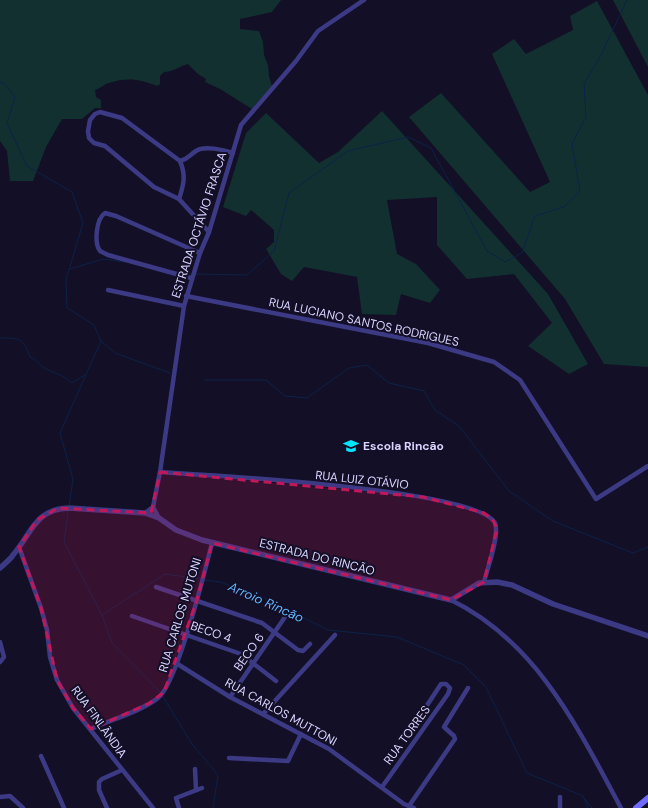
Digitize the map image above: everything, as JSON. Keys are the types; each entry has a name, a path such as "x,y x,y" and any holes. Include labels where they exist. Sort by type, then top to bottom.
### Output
{"main road":[{"path":"636,808 645,804 648,798"}],"street":[{"name":"ESTRADA OCTÁVIO FRASCA","path":"153,507 160,472 186,296 200,253 209,232 241,125 296,61 318,31 364,0"},
{"path":"179,199 185,180 184,171 180,161 122,118 100,112 95,114 90,120 88,131 89,138 94,143 104,146 154,187 179,199 209,232"},
{"path":"180,161 189,159 195,151 202,148 233,153"},
{"path":"192,278 108,255 100,251 96,240 101,218 105,213 116,216 200,253"},
{"path":"108,290 184,306"},
{"name":"RUA LUCIANO SANTOS RODRIGUES","path":"186,296 428,343 494,362 520,380 596,499 648,466"},
{"name":"RUA LUIZ OTÁVIO","path":"160,472 378,490 456,504 484,513 493,520 497,530 484,582"},
{"path":"145,513 153,507 159,518"},
{"name":"ESTRADA DO RINCÃO","path":"0,568 13,556 37,520 48,512 58,508 145,513 159,518 176,530 212,543 451,600"},
{"name":"RUA CARLOS MUTONI","path":"91,729 159,698 164,692 176,663 197,600 212,543"},
{"name":"RUA FINLÂNDIA","path":"19,547 41,608 47,630 50,657 57,680 73,708 153,808"},
{"path":"621,808 574,721 545,678 526,656 491,625 451,600 470,587 484,582 512,585 553,604 648,636"},
{"path":"156,587 262,622 300,651 303,651 310,644"},
{"name":"BECO 4","path":"132,616 241,654 276,681"},
{"name":"BECO 6","path":"230,697 285,617"},
{"path":"263,714 335,635"},
{"path":"0,642 4,657 0,662"},
{"name":"RUA CARLOS MUTTONI","path":"176,663 230,697 329,748 382,787 414,808"},
{"name":"RUA TORRES","path":"382,787 448,694 450,688 446,684 441,684 422,713"},
{"path":"409,806 455,739 454,736 444,727 468,688"},
{"path":"229,758 288,761 302,734"},
{"path":"41,756 64,808"},
{"path":"195,769 196,790"},
{"path":"107,808 99,790 99,782 102,779 122,770"},
{"path":"179,808 176,798 202,788"},
{"path":"0,797 10,796 23,808"},
{"path":"560,797 560,808"}],"highlighted area":[{"path":"160,472 423,497 484,513 493,520 497,529 484,582 451,600 212,543 197,600 164,692 150,703 91,729 73,708 57,680 41,608 19,547 37,520 58,508 151,513"}],"green space":[{"path":"0,0 281,0 272,12 240,19 240,29 259,31 263,42 264,55 268,65 272,86 252,109 220,89 205,82 206,79 198,74 188,64 171,71 164,72 160,76 160,84 157,86 128,79 107,84 95,90 96,97 101,100 101,108 95,108 82,119 62,119 46,147 33,181 10,181 7,151 0,141"},
{"path":"613,0 648,0 648,67"},
{"path":"597,1 648,95 648,367 604,364 565,299 409,117 441,93 530,192 550,182 492,54 514,39 526,54 573,30 570,16"},
{"path":"382,111 548,294 588,364 569,374 528,346 552,323 514,274 467,279 437,245 437,197 387,200 397,254 416,264 440,290 430,303 401,294 396,315 362,314 357,277 304,267 292,281 281,274 266,249 274,242 274,230 251,210 246,216 223,207 246,133 266,113 319,163 338,152"}],"waterway":[{"path":"195,274 247,275 274,251 289,193 348,151 408,137 431,148 487,251 505,262 522,253 535,216 564,207 580,191 572,144 586,117 584,84 600,57 627,0"},
{"name":"Arroio Rincão","path":"0,82 5,84 15,97 7,123 27,166 72,192 83,223 66,280 67,308 94,325 101,341 60,433 73,479 69,506"},
{"path":"70,269 103,259 125,262"},
{"path":"185,274 192,274"},
{"path":"0,338 20,340 25,346 30,357 46,369 72,383 85,375"},
{"path":"101,341 115,353 170,373"},
{"path":"205,380 266,380 285,396 307,398 349,368 367,365 389,383 424,391 435,410 459,426 509,491 553,521 633,553 648,547"},
{"name":"Arroio Rincão","path":"68,511 64,542 102,615 165,574 202,579"},
{"name":"Arroio Rincão","path":"205,580 220,582 267,599 328,630 397,637 464,665 486,687 527,773 583,796 588,808"},
{"path":"102,615 112,643 160,692"},
{"path":"162,695 192,744 218,775 213,808"},
{"name":"Arroio Rincão","path":"584,798 592,808"}],"place":[{"name":"Escola Rincão","path":"351,446"}]}
